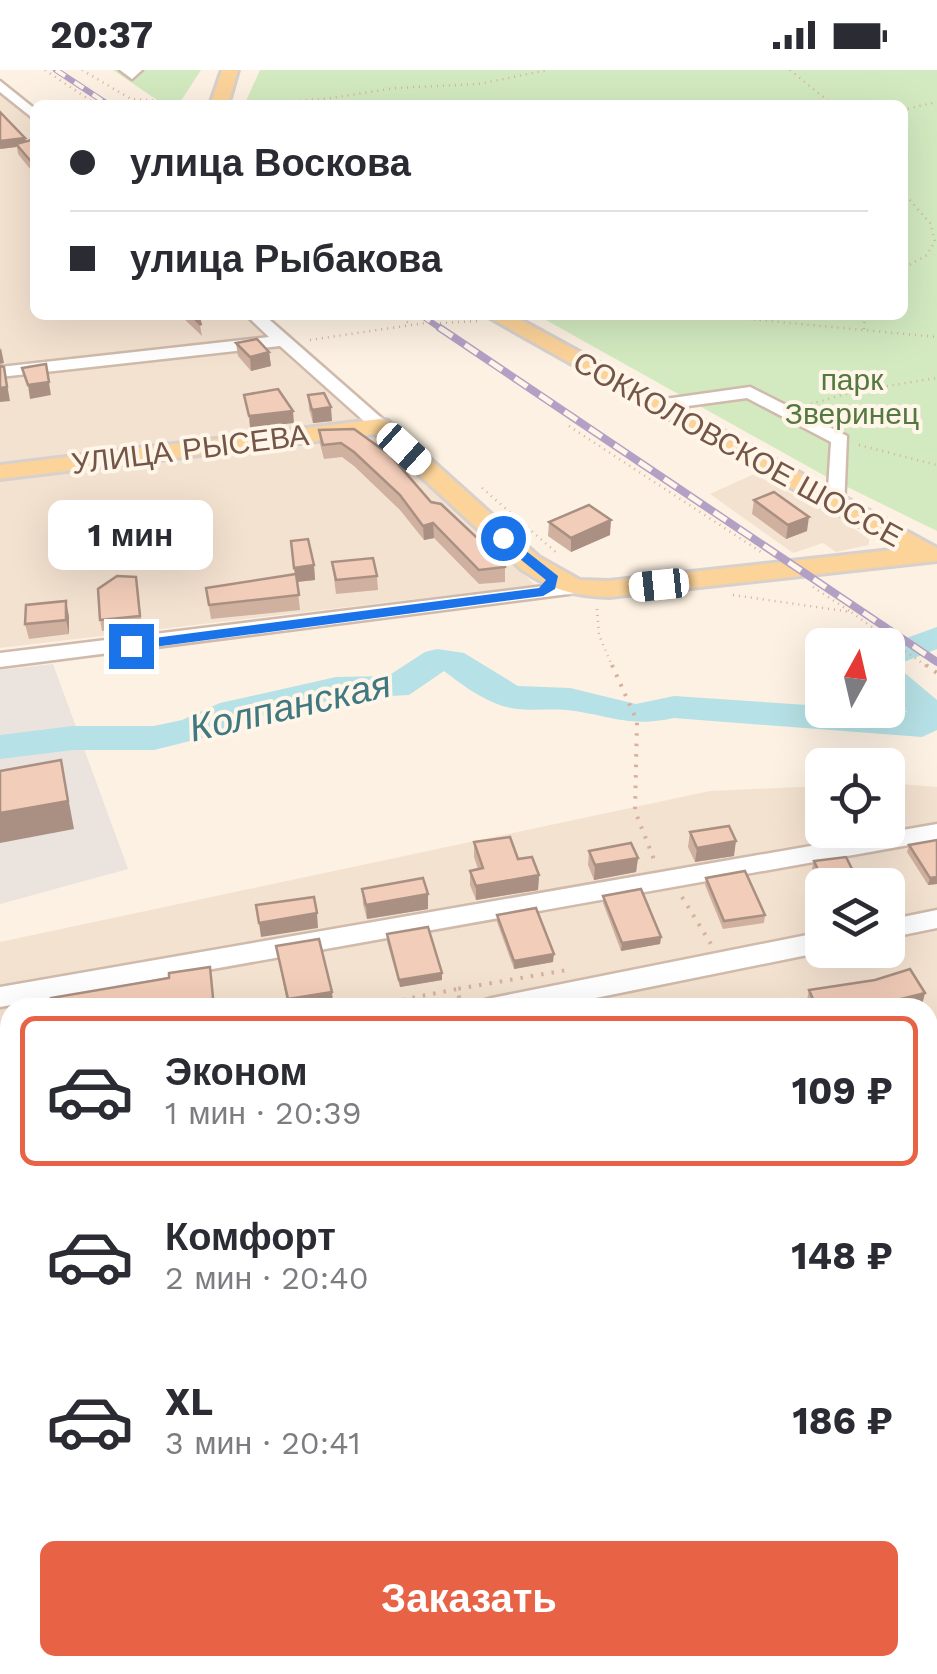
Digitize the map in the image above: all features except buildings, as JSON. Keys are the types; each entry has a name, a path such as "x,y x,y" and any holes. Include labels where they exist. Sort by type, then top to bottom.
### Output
{"main road":[{"path":"220,100 230,70"},
{"name":"СОККОЛОВСКОЕ ШОССЕ","path":"505,320 933,556"},
{"path":"380,426 530,563 566,587 648,586 933,556"},
{"name":"УЛИЦА РЫСЕВА","path":"0,472 380,426"}],"street":[{"path":"126,70 132,74 136,70"},
{"path":"0,85 30,112"},
{"path":"259,320 380,426"},
{"path":"0,372 283,342"},
{"path":"658,404 750,392 840,440 837,504"},
{"path":"0,660 566,587"},
{"path":"0,997 937,832"},
{"path":"905,926 937,919"},
{"path":"541,998 805,945"}],"path":[{"path":"44,70 89,100"},
{"path":"82,70 139,100"},
{"path":"303,100 395,88 478,84 547,70"},
{"path":"790,70 828,100"},
{"path":"908,109 937,102"},
{"path":"908,198 930,223 935,241 927,254 908,265"},
{"path":"404,320 410,324"},
{"path":"440,323 487,320"},
{"path":"762,320 937,337"},
{"path":"864,329 865,320"},
{"path":"310,340 425,324"},
{"path":"788,412 856,391 937,378"},
{"path":"569,426 937,673"},
{"path":"840,440 937,465"},
{"path":"566,587 601,620 600,635 637,721 635,812 654,860 684,900 719,962"},
{"path":"725,593 851,612"},
{"path":"409,998 457,988"}],"shaded area":[{"path":"0,86 30,112 30,320 256,320 535,585 0,648"},
{"path":"754,474 842,520 869,539 869,545 836,552 823,543 793,553 710,494"},
{"path":"53,664 128,869 0,904 0,670"},
{"path":"905,784 937,787 937,998 0,998 0,942 710,791 805,787 805,848 905,848"}],"green space":[{"path":"113,70 201,70 181,100 157,100"},
{"name":"парк Зверинец","path":"260,70 937,70 937,531 825,476 546,320 908,320 908,100 246,100"}],"waterway":[{"name":"Колпанская","path":"905,650 937,637"},
{"name":"Колпанская","path":"0,747 73,738 154,738 193,729 233,711 336,688 396,687 437,660 452,661 486,685 512,697 570,699 623,712"},
{"name":"Колпанская","path":"905,691 927,710 922,725 905,724"},
{"name":"Колпанская","path":"646,713 674,707 805,717"}],"railway":[{"path":"56,70 101,100"},
{"path":"428,320 444,331"},
{"path":"440,328 937,662"}],"route":[{"path":"131,646 543,592 553,579 503,538"}]}
